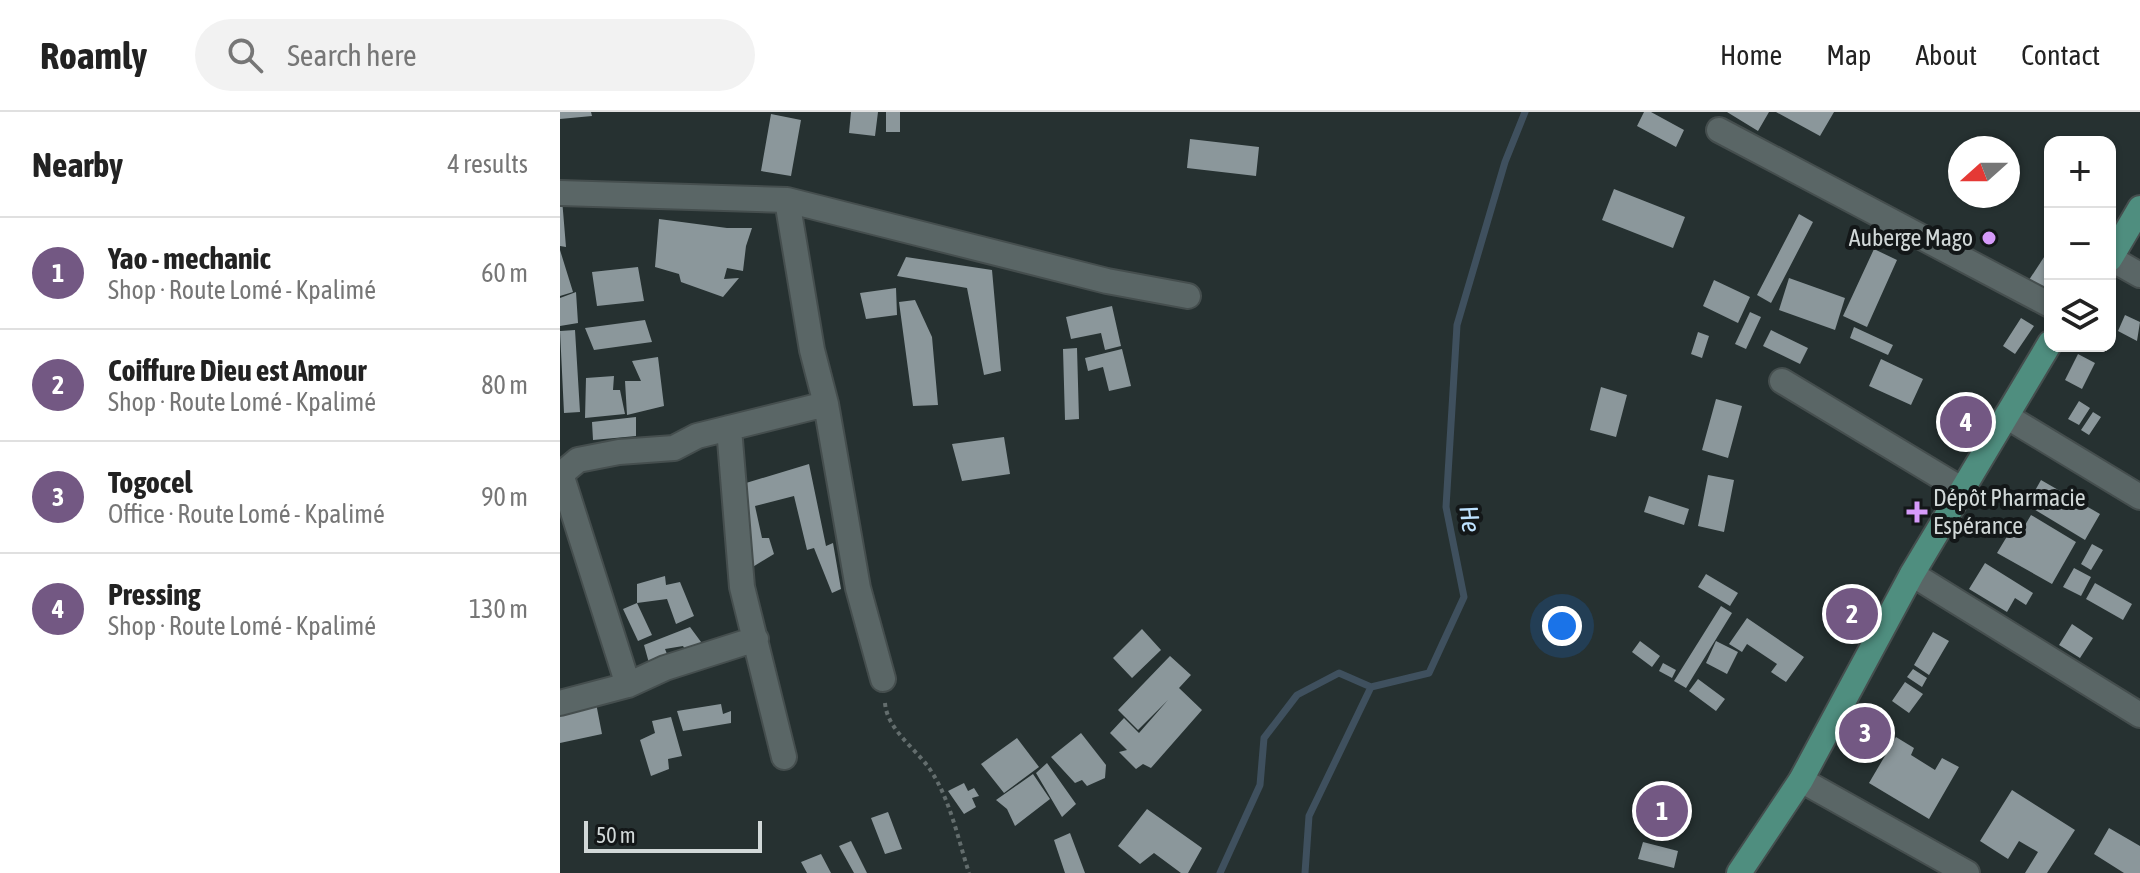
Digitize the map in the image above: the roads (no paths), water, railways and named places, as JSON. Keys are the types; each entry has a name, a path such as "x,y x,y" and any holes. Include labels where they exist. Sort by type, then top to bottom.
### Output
{"main road":[{"path":"2116,248 2140,208"},
{"path":"1739,873 1801,780 1912,574 2045,352"}],"street":[{"path":"1719,130 2044,302"},
{"path":"560,193 787,200 1107,281 1188,296"},
{"path":"787,200 812,350 826,404 858,588 883,679"},
{"path":"2116,261 2140,275"},
{"path":"1782,381 1961,489"},
{"path":"628,685 561,474 578,460 619,452 674,448 697,436 826,404"},
{"path":"2006,416 2140,497"},
{"path":"729,428 742,587 784,757"},
{"path":"1912,574 2140,715"},
{"path":"560,703 628,685 665,668 756,639"},
{"path":"1801,780 1967,873"}],"waterway":[{"name":"He","path":"1305,873 1309,816 1371,687 1429,673 1464,597 1446,507 1457,325 1505,162 1525,112"},
{"path":"1220,873 1260,785 1264,738 1297,695 1339,673 1371,687"}],"place":[{"name":"Auberge Mago","path":"1989,238"},
{"name":"Pressing","path":"1966,422"},
{"name":"Dépôt Pharmacie Espérance","path":"1917,512"},
{"name":"Coiffure Dieu est Amour","path":"1852,614"},
{"name":"Togocel","path":"1865,733"},
{"name":"Yao - mechanic","path":"1662,811"}]}
